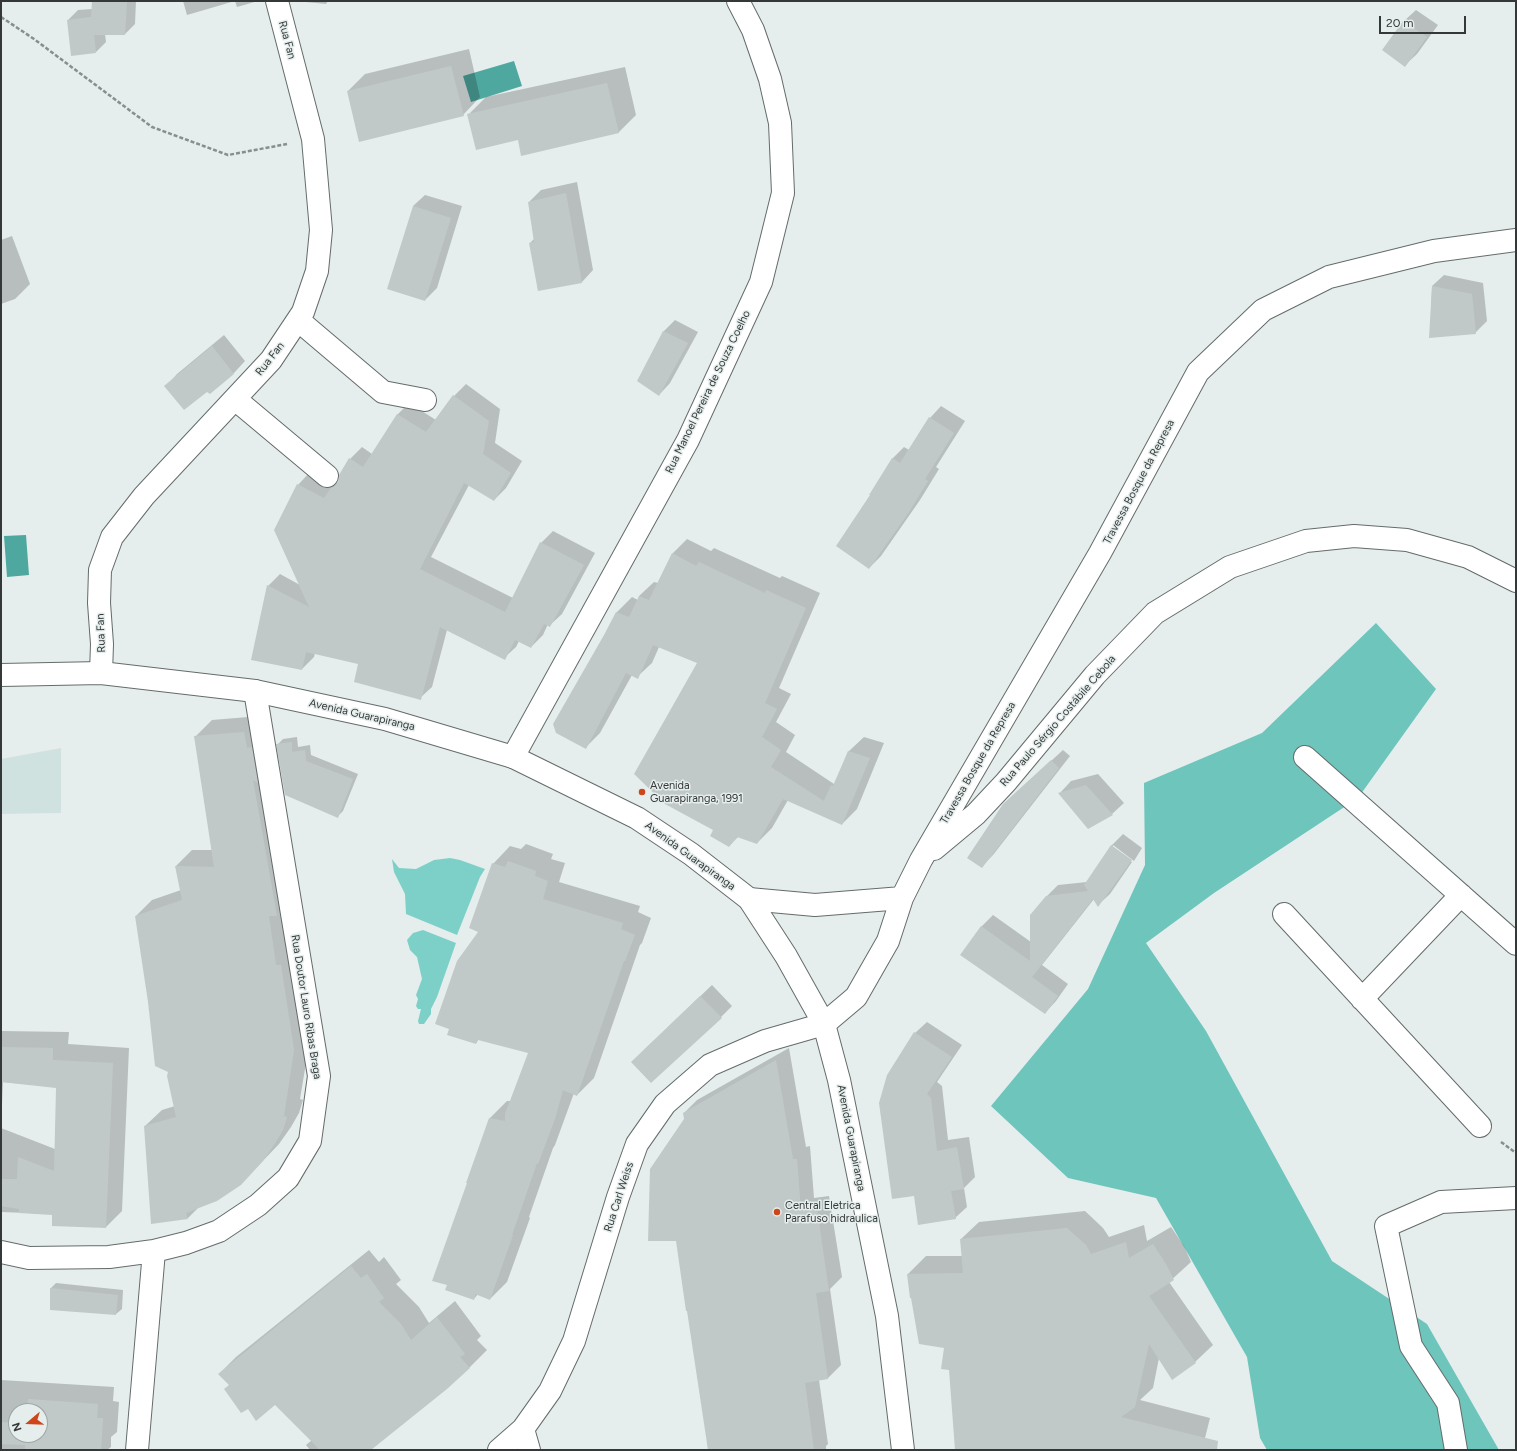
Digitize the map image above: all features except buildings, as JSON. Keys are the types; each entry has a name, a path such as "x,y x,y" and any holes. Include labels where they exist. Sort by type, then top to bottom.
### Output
{"street":[{"name":"Rua Fan","path":"101,673 102,644 99,603 100,570 112,537 144,496 271,360 303,312 317,271 321,230 313,139 277,1"},
{"name":"Rua Manoel Pereira de Souza Coelho","path":"513,757 688,440 761,282 783,193 780,123 770,79 763,58 753,30 738,1"},
{"name":"Travessa Bosque da Represa","path":"824,1024 856,997 888,941 902,898 922,860 1100,553 1198,372 1263,310 1328,276 1434,251 1516,240"},
{"path":"298,320 383,392 425,400"},
{"path":"235,399 327,476"},
{"name":"Rua Paulo Sérgio Costábile Cebola","path":"922,860 976,814 1006,782 1095,674 1156,613 1230,567 1306,541 1354,536 1407,540 1468,557 1516,581"},
{"name":"Avenida Guarapiranga","path":"1,675 101,673 255,691 385,719 513,757 637,818 691,854 749,899 786,956 824,1024 839,1080 887,1316 903,1450"},
{"name":"Rua Doutor Lauro Ribas Braga","path":"1,1252 29,1258 109,1257 154,1251 186,1243 219,1231 258,1205 288,1178 310,1141 319,1076 255,691"},
{"path":"1304,757 1516,944"},
{"path":"1362,999 1461,895"},
{"path":"749,899 815,905 902,898"},
{"path":"1284,914 1480,1126"},
{"name":"Rua Carl Weiss","path":"499,1450 523,1429 550,1391 574,1341 618,1197 637,1144 665,1104 710,1065 765,1041 824,1024"},
{"path":"1456,1450 1448,1403 1411,1346 1386,1226 1441,1202 1516,1198"},
{"path":"137,1450 154,1251"},
{"path":"523,1429 529,1450"}],"path":[{"path":"1,17 152,127 228,156 313,139"}],"shaded area":[{"path":"514,61 522,86 471,102 463,76"},
{"path":"26,535 29,575 7,577 4,536"},
{"path":"1376,623 1436,689 1358,798 1214,893 1146,943 1206,1031 1332,1261 1427,1324 1499,1450 1267,1450 1260,1438 1247,1357 1156,1198 1068,1178 991,1106 1088,989 1145,865 1144,783 1262,733"},
{"path":"61,748 61,813 1,814 1,759"},
{"path":"450,858 485,869 480,877 457,935 406,914 405,894 394,872 392,859 399,868 416,869 434,860"},
{"path":"423,930 456,943 437,997 431,1009 431,1014 424,1024 419,1024 418,1021 421,1009 418,1009 416,1006 418,999 416,995 422,979 417,957 410,950 407,940 413,933"}],"place":[{"name":"Avenida Guarapiranga, 1991","path":"642,792"},
{"name":"Central Eletrica Parafuso hidraulica","path":"777,1212"}]}
